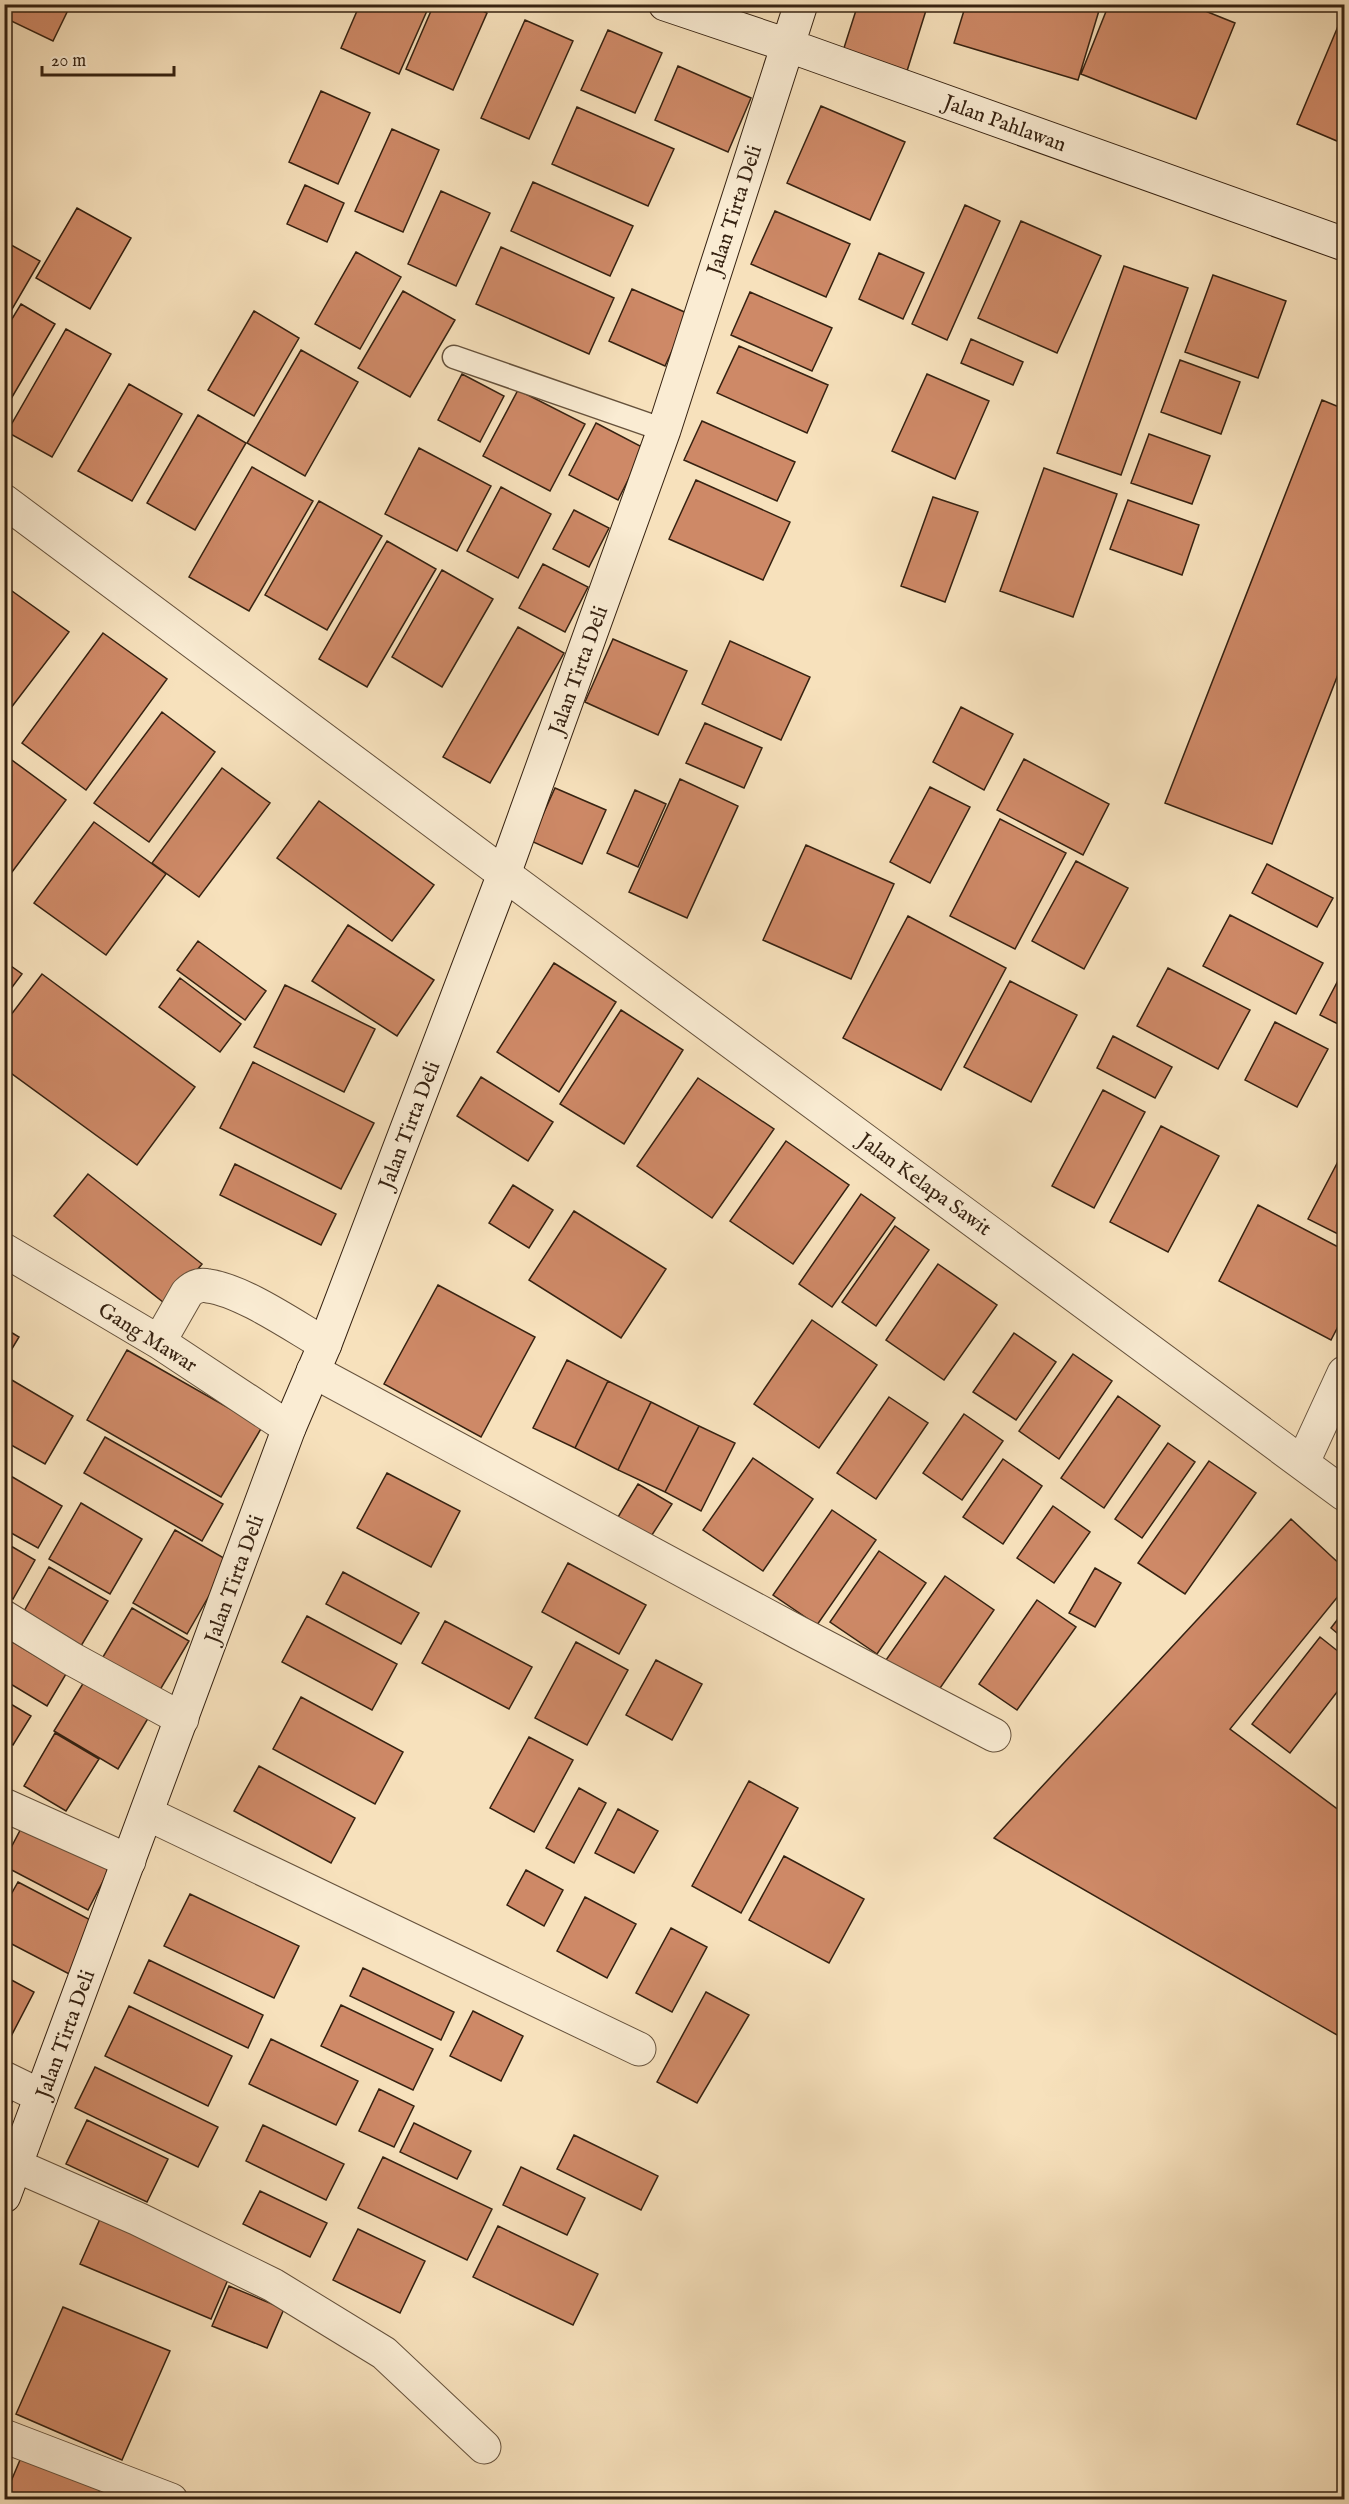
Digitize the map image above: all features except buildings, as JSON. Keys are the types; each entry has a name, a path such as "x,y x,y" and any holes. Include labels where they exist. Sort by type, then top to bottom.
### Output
{"street":[{"name":"Jalan Pahlawan","path":"665,4 787,45 1344,244"},
{"name":"Jalan Tirta Deli","path":"4,2196 289,1428 319,1358 504,874 663,430 801,4"},
{"name":"Jalan Kelapa Sawit","path":"4,501 504,874 1344,1494"},
{"name":"Gang Mawar","path":"4,1250 159,1342 289,1428"},
{"path":"159,1342 192,1288 208,1286 252,1303 319,1358 994,1735"},
{"path":"1303,1462 1344,1373"},
{"path":"4,1617 72,1659 182,1719"},
{"path":"4,1805 129,1861"},
{"path":"147,1814 639,2049"},
{"path":"4,2078 41,2096"},
{"path":"17,2166 138,2219 273,2285 384,2353 484,2447"},
{"path":"4,2436 171,2499"}],"lane":[{"path":"454,357 663,430"}]}
